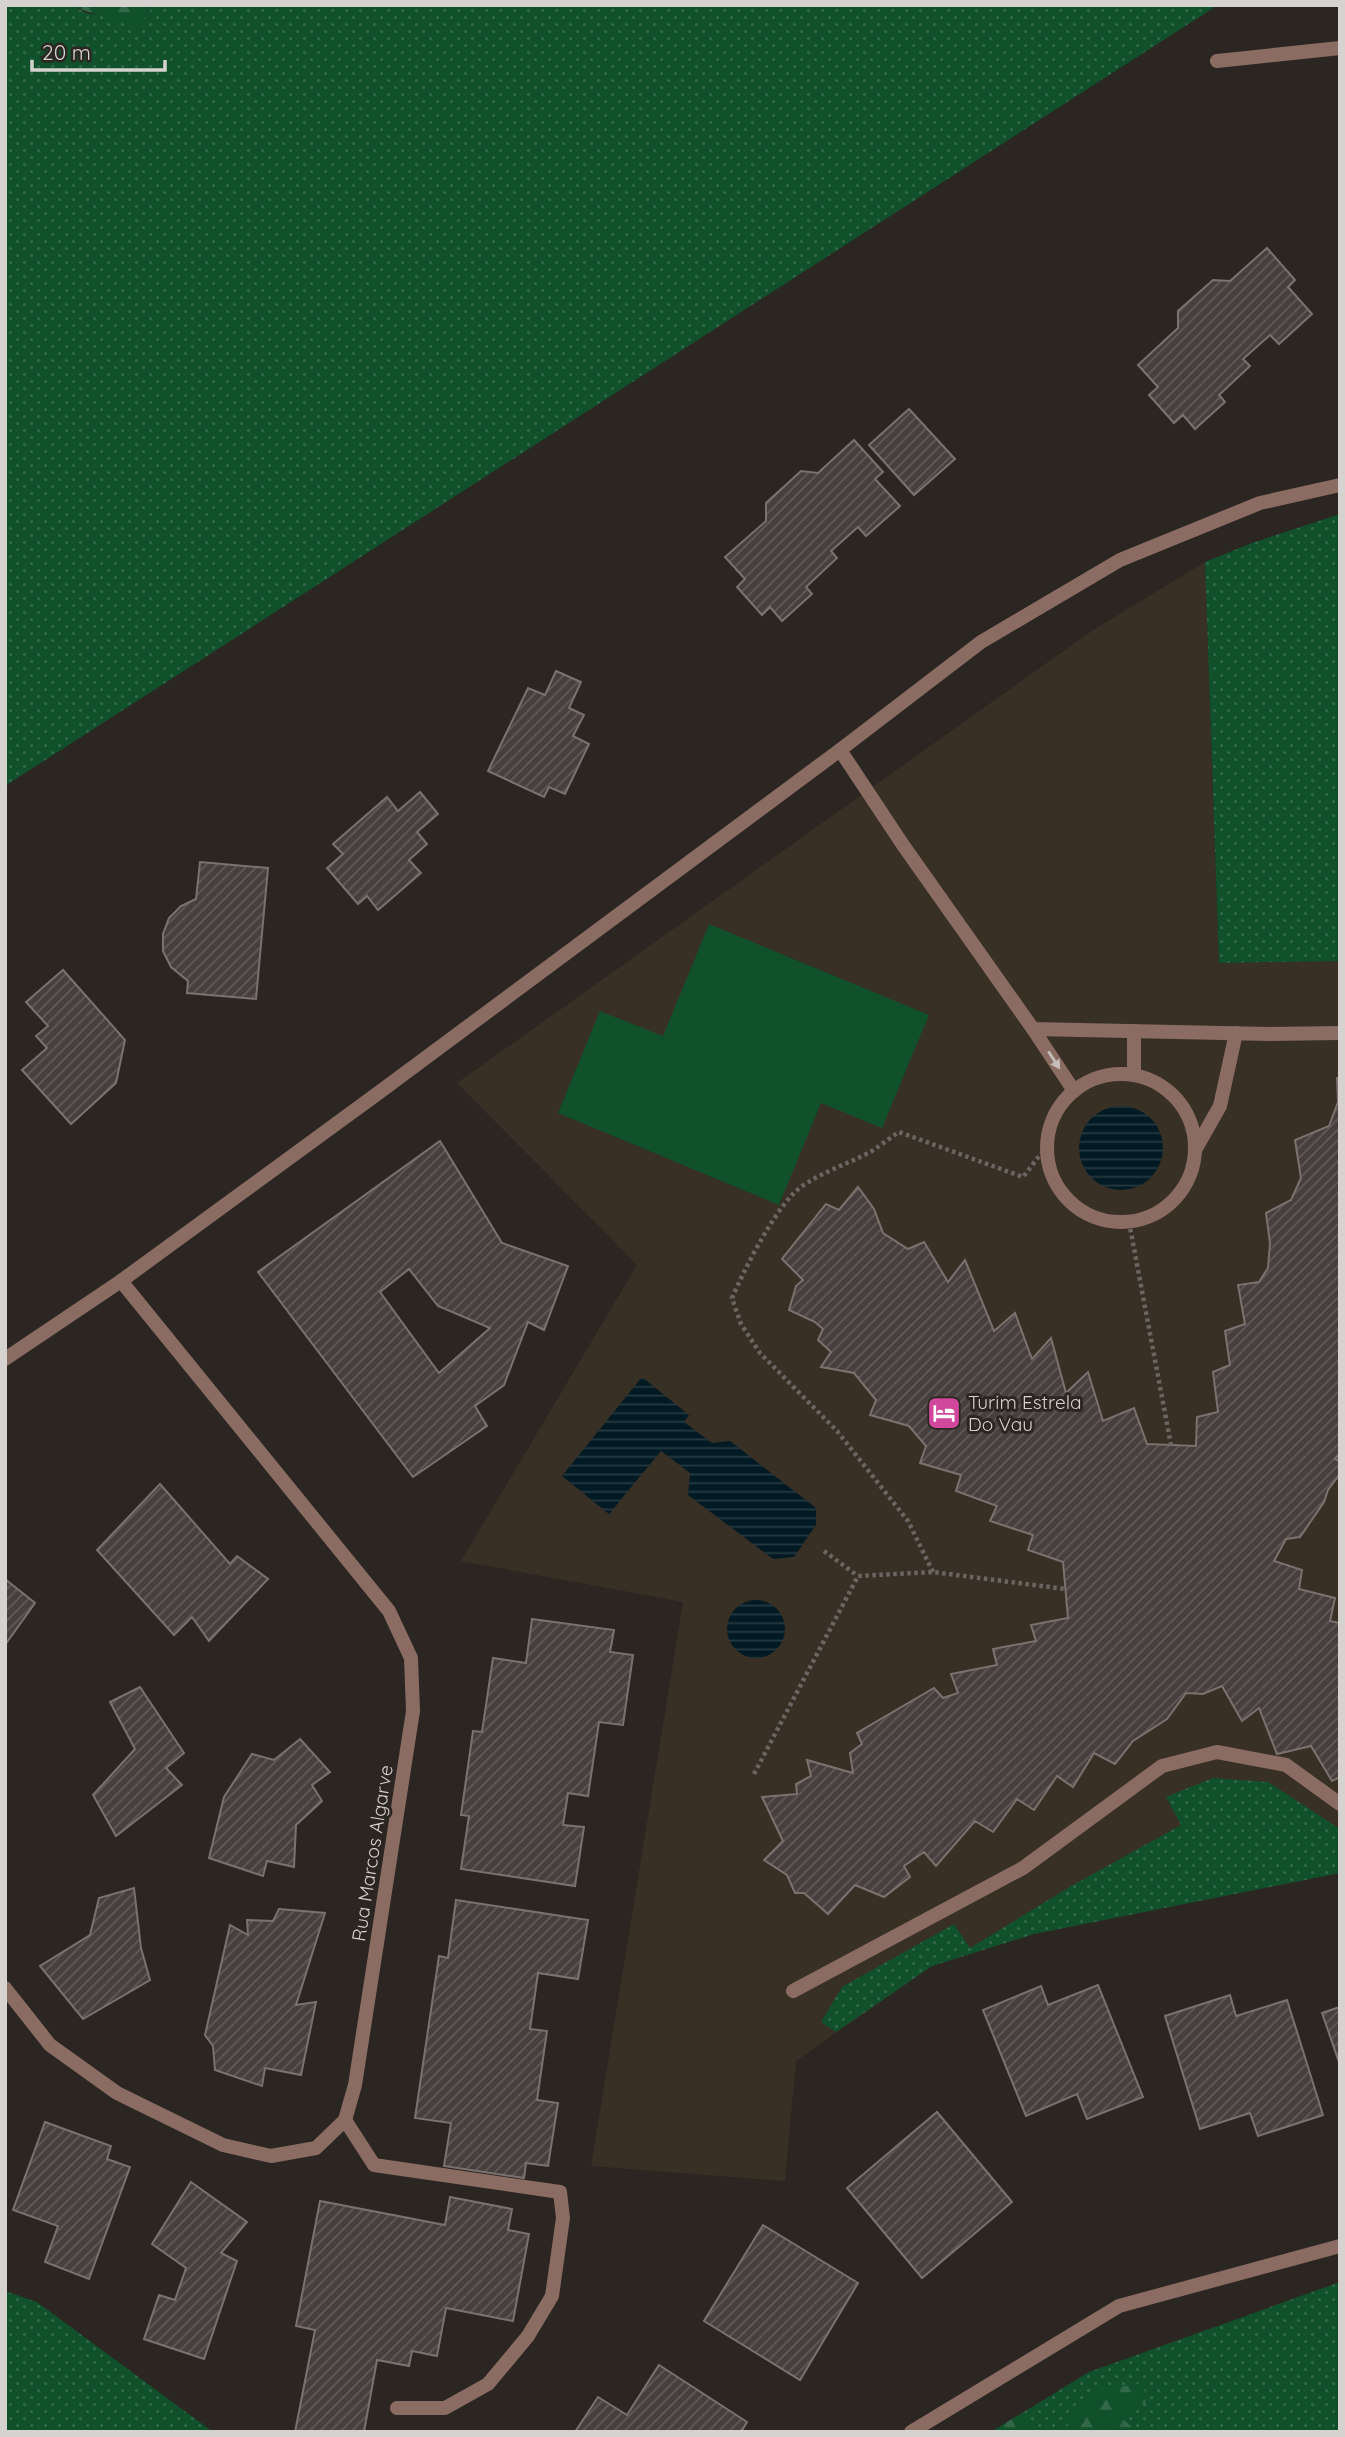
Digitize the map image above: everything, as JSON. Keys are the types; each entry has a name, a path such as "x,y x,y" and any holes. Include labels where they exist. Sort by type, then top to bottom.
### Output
{"street":[{"path":"1217,61 1340,48"},
{"path":"5,1359 121,1281 840,750 981,642 1120,560 1260,503 1340,485"},
{"path":"840,750 1074,1091"},
{"path":"1033,1028 1340,1033"},
{"path":"1134,1031 1134,1075"},
{"path":"1195,1150 1192,1129 1184,1110 1171,1093 1153,1081 1134,1075 1112,1074 1093,1080 1074,1091 1060,1106 1051,1125 1047,1146 1049,1167 1057,1186 1070,1203 1088,1214 1108,1221 1129,1222 1150,1216 1167,1205 1182,1190 1191,1171 1195,1150 1220,1106 1236,1033"},
{"name":"Rua Marcos Algarve","path":"121,1281 390,1611 411,1658 413,1711 355,2085 345,2120"},
{"path":"793,1991 1023,1868 1162,1766 1217,1752 1286,1765 1340,1804"},
{"path":"5,1988 50,2045 117,2093 223,2145 271,2156 316,2148 345,2120 374,2165 559,2192 563,2218 552,2296 528,2336 488,2384 445,2407 397,2408"},
{"path":"911,2432 1119,2306 1340,2246"}],"path":[{"path":"933,1572 908,1521 837,1432 760,1353 741,1324 732,1298 741,1276 765,1235 793,1194 899,1132 1023,1177 1047,1146"},
{"path":"1129,1222 1171,1445"},
{"path":"824,1551 858,1576 933,1572 1065,1589"},
{"path":"754,1774 858,1576"}],"shaded area":[{"name":"Turim Estrela Do Vau","path":"1205,562 1219,963 1340,961 1340,1873 1034,1934 932,1966 796,2061 785,2181 591,2166 683,1602 461,1561 637,1265 457,1083 1093,630"}],"green space":[{"path":"5,5 72,5 86,13 137,26 152,8 146,5 1218,5 5,786"},
{"path":"72,5 146,5 152,8 137,27"},
{"path":"1340,514 1340,961 1219,963 1205,562 1252,543"},
{"path":"709,924 929,1015 882,1128 821,1103 779,1205 558,1113 600,1011 663,1036"},
{"path":"1213,1778 1268,1782 1340,1829 1340,1873 1034,1934 932,1966 836,2032 821,2022 842,1987 954,1924 970,1948 1073,1885 1181,1825 1166,1797"},
{"path":"1340,2282 1340,2432 991,2432 1089,2372"},
{"path":"5,2291 37,2302 213,2432 5,2432"},
{"path":"1142,2383 1148,2401 1119,2416 1138,2432 1063,2432 1097,2386 1107,2389"},
{"path":"1019,2415 1046,2432 991,2432"}],"water":[{"path":"1121,1106 1137,1109 1151,1118 1160,1132 1163,1148 1160,1164 1151,1178 1137,1187 1121,1190 1105,1187 1091,1178 1082,1164 1079,1148 1082,1132 1091,1118 1105,1109"},
{"path":"642,1377 689,1415 684,1422 712,1443 730,1441 816,1508 816,1525 794,1557 773,1559 688,1495 690,1473 661,1451 609,1514 562,1476"},
{"path":"756,1600 767,1602 780,1613 785,1629 783,1640 772,1653 756,1658 745,1656 732,1645 727,1629 729,1618 740,1605"}],"building":[{"path":"1267,248 1295,280 1288,287 1312,314 1279,344 1270,335 1243,359 1250,366 1219,395 1225,402 1195,429 1183,415 1174,423 1149,395 1158,387 1138,365 1178,328 1178,311 1213,280 1230,281"},
{"path":"909,409 955,459 914,495 869,445"},
{"path":"854,440 883,472 875,479 900,506 866,536 858,527 831,551 837,558 806,587 812,594 782,621 770,607 762,615 737,587 745,579 725,557 766,521 766,503 801,471 818,473"},
{"path":"556,671 581,682 569,708 584,715 573,736 589,744 565,794 549,787 544,797 488,771 528,688 545,695"},
{"path":"420,792 438,814 417,832 427,844 409,860 421,873 378,910 367,896 358,904 327,868 343,854 333,844 387,797 398,811"},
{"path":"200,862 268,868 256,999 187,993 188,981 171,967 163,951 163,934 169,918 181,906 196,899"},
{"path":"63,970 125,1040 116,1083 71,1124 22,1070 47,1048 36,1036 48,1026 26,1002"},
{"path":"1337,1078 1340,1078 1340,1453 1335,1459 1340,1461 1340,1474 1300,1537 1286,1539 1274,1561 1302,1570 1299,1589 1335,1598 1330,1621 1340,1623 1340,1777 1332,1781 1311,1746 1277,1754 1259,1708 1242,1721 1222,1686 1203,1694 1186,1693 1167,1719 1133,1741 1115,1764 1094,1753 1073,1787 1057,1776 1034,1810 1017,1799 993,1832 975,1821 936,1866 924,1852 904,1866 910,1877 884,1897 855,1885 828,1914 804,1893 795,1893 787,1875 764,1860 783,1841 762,1797 797,1794 796,1784 811,1776 807,1760 853,1773 850,1753 862,1744 857,1733 934,1688 943,1698 958,1693 951,1674 997,1665 993,1649 1036,1641 1031,1625 1068,1618 1063,1562 1028,1550 1033,1535 990,1521 997,1506 956,1491 961,1475 920,1463 926,1446 909,1426 870,1415 876,1400 854,1373 821,1367 831,1352 818,1340 823,1329 815,1322 789,1310 796,1286 803,1280 782,1259 826,1204 839,1210 858,1187 874,1209 883,1233 908,1249 924,1242 948,1282 965,1260 994,1331 1015,1313 1032,1359 1051,1338 1066,1393 1088,1372 1103,1421 1134,1408 1147,1444 1196,1446 1197,1417 1218,1412 1213,1372 1230,1365 1225,1331 1245,1324 1238,1285 1259,1282 1268,1268 1270,1243 1266,1213 1291,1200 1301,1178 1295,1140 1329,1126 1338,1102"},
{"path":"440,1141 502,1243 568,1266 544,1330 528,1322 504,1385 475,1406 487,1426 413,1477 258,1272","holes":["409,1269 438,1306 490,1328 439,1373 380,1292"]},
{"path":"160,1484 230,1564 237,1556 268,1579 209,1641 192,1617 174,1635 97,1550"},
{"path":"5,1579 35,1603 5,1645"},
{"path":"532,1619 614,1630 610,1652 633,1655 623,1725 599,1722 588,1796 568,1793 563,1825 584,1827 575,1886 461,1869 469,1816 461,1815 473,1731 482,1732 493,1658 526,1663"},
{"path":"140,1687 184,1753 166,1768 182,1785 116,1836 93,1795 135,1749 110,1702"},
{"path":"300,1739 330,1772 312,1785 322,1801 296,1825 294,1867 267,1861 263,1876 209,1858 224,1797 252,1754 274,1760"},
{"path":"134,1888 141,1948 150,1980 83,2019 40,1966 90,1935 99,1898"},
{"path":"456,1900 588,1920 578,1979 538,1973 530,2029 547,2031 537,2100 558,2103 548,2166 526,2163 524,2178 444,2166 451,2123 415,2118 439,1956 448,1958"},
{"path":"279,1909 325,1913 296,2005 316,2002 301,2075 265,2068 262,2086 215,2070 213,2046 205,2035 230,1925 248,1935 247,1920 273,1921"},
{"path":"1098,1985 1143,2097 1087,2119 1077,2094 1026,2116 983,2010 1041,1986 1048,2005"},
{"path":"1230,1995 1236,2016 1287,2000 1323,2115 1258,2136 1250,2113 1200,2129 1165,2016"},
{"path":"1340,2007 1340,2065 1322,2013"},
{"path":"937,2112 1012,2202 922,2278 847,2188"},
{"path":"45,2122 111,2146 107,2159 130,2167 89,2279 45,2262 58,2226 13,2210"},
{"path":"191,2182 247,2222 221,2253 237,2261 204,2359 144,2339 159,2295 175,2300 186,2268 152,2244"},
{"path":"450,2197 512,2209 508,2230 529,2234 513,2321 446,2308 437,2356 412,2351 409,2366 377,2360 364,2432 295,2432 315,2330 296,2326 320,2201 445,2225"},
{"path":"763,2225 858,2283 800,2380 704,2321"},
{"path":"659,2365 747,2422 741,2432 575,2432 598,2397 627,2415"}],"place":[{"name":"Turim Estrela Do Vau","path":"944,1413"}]}
